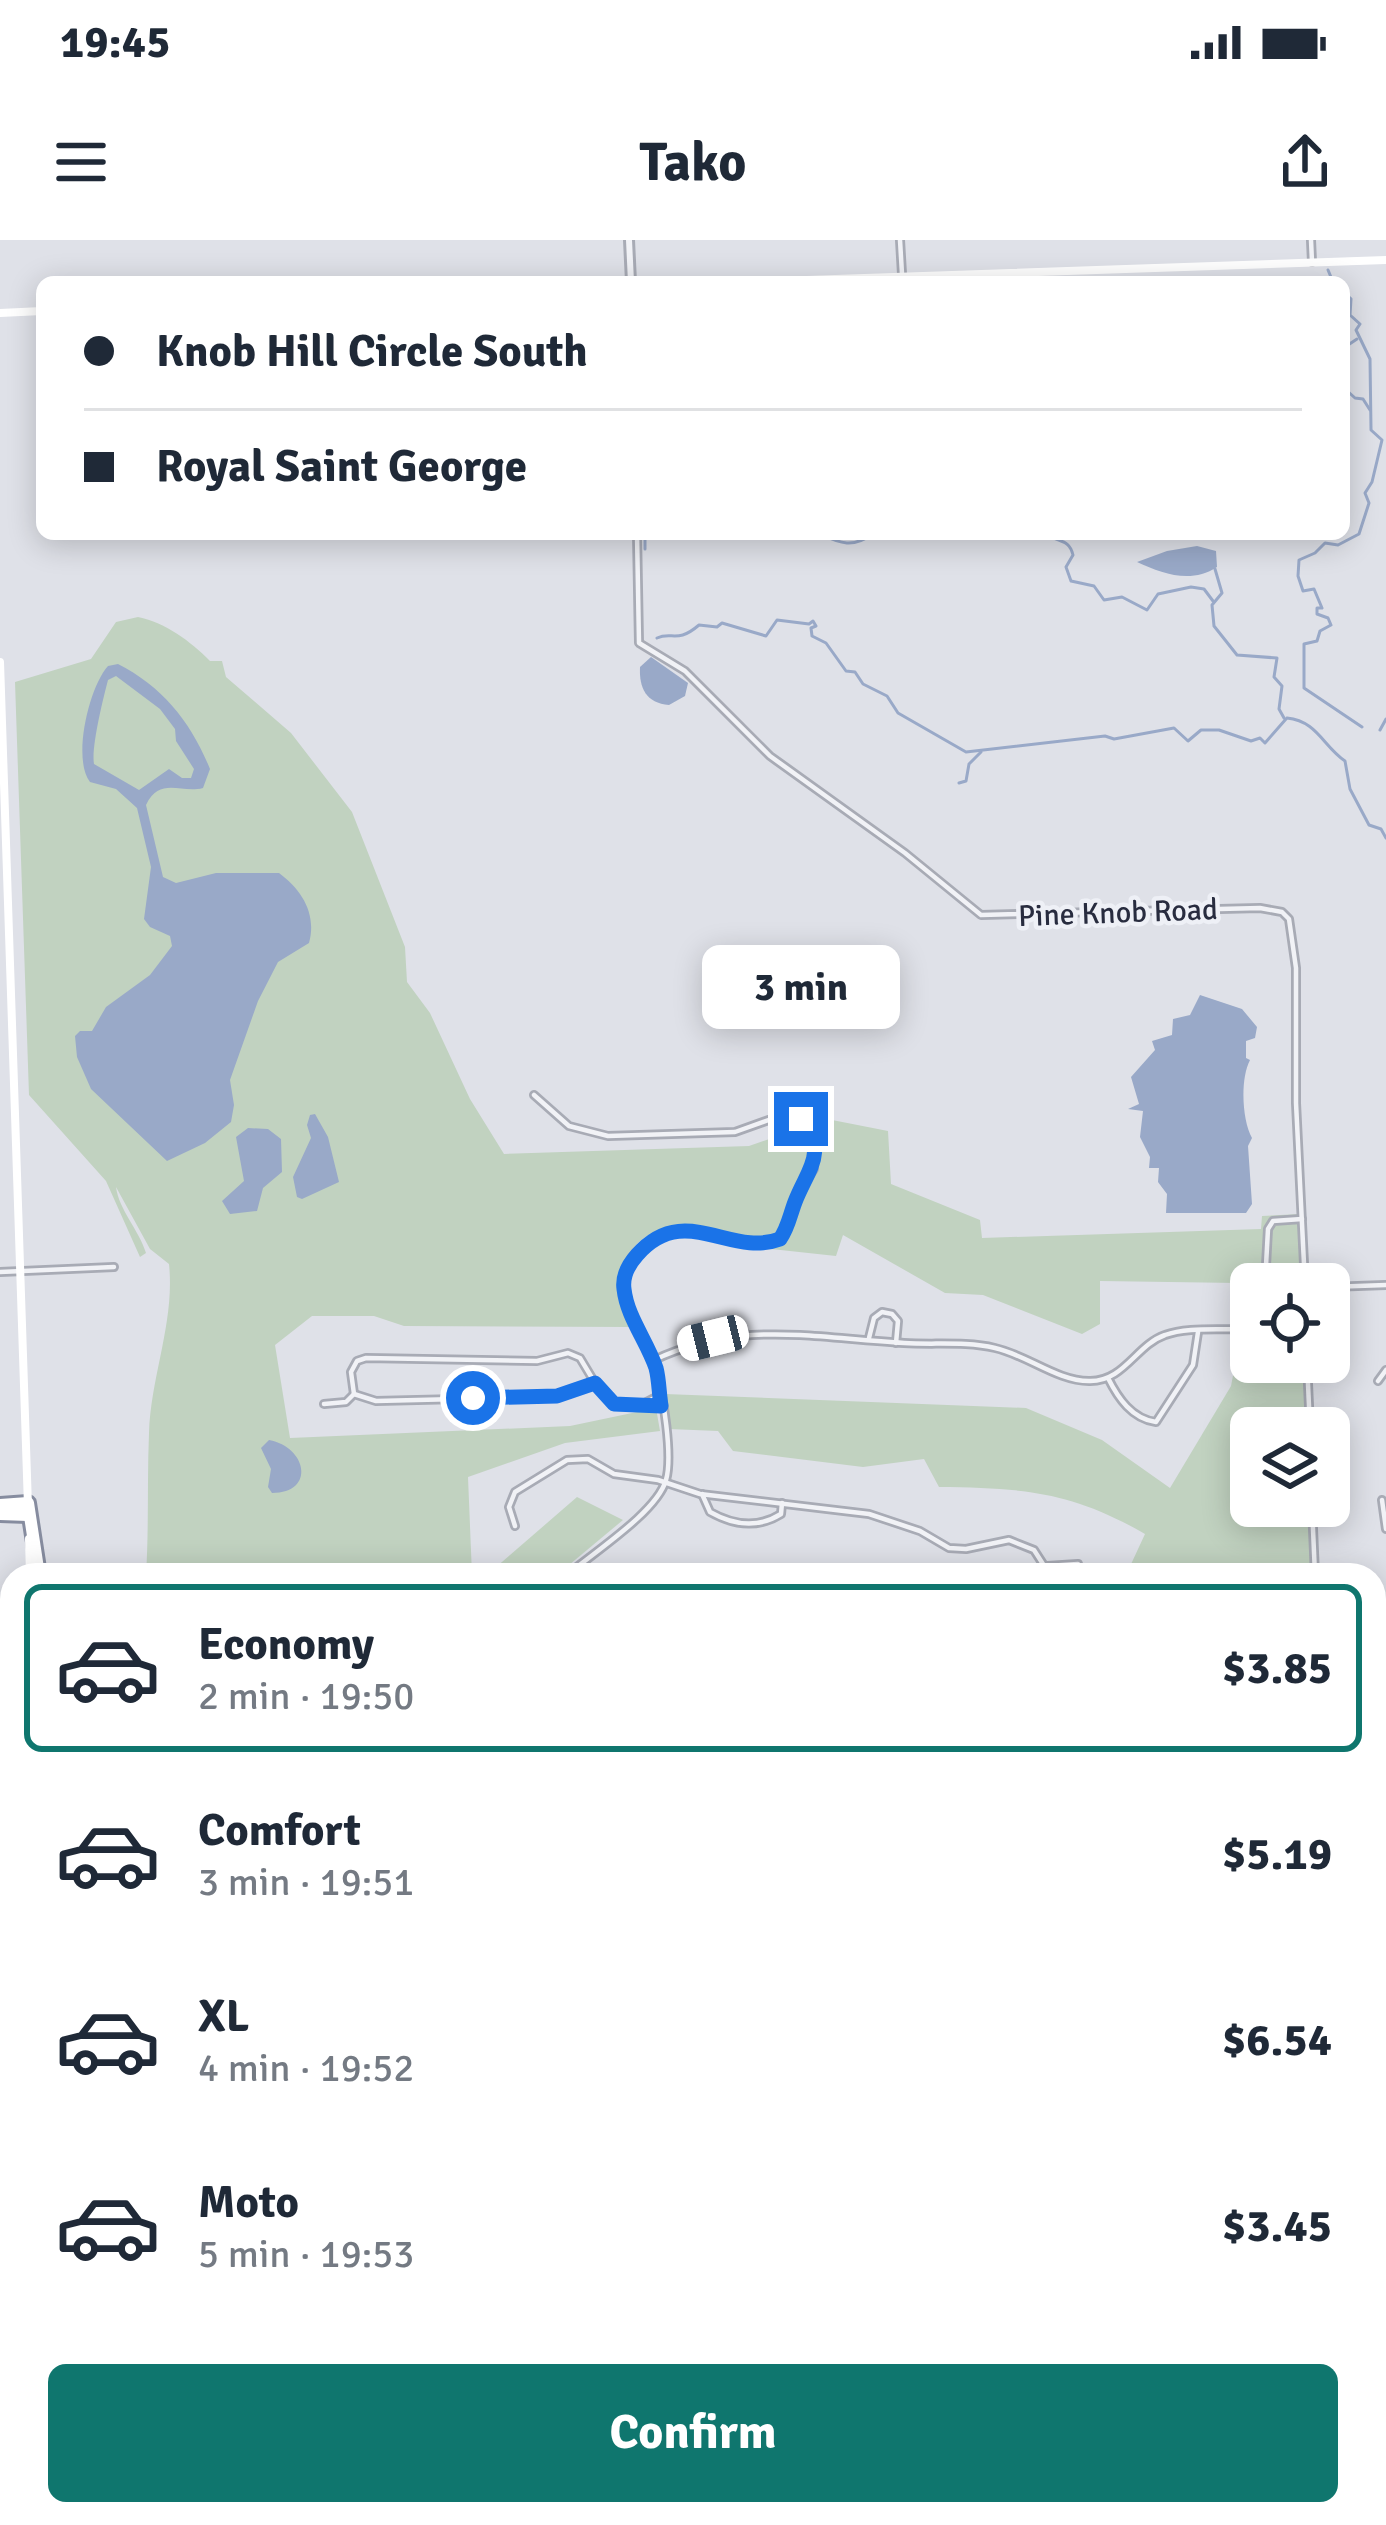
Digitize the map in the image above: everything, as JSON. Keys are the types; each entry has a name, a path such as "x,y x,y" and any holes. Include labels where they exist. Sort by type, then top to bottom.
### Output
{"highway":[{"path":"0,1510 28,1509 33,1563"}],"main road":[{"path":"863,276 1386,260"},
{"path":"0,313 36,311"},
{"path":"0,662 28,1509"}],"street":[{"path":"628,240 631,276"},
{"path":"900,240 902,274"},
{"path":"1311,240 1312,262"},
{"name":"Pine Knob Road","path":"637,540 639,643 685,671 770,756 905,853 981,915 1260,908 1282,912 1289,919 1296,968 1304,1263"},
{"path":"534,1095 569,1126 608,1136 735,1132 788,1116 807,1126 815,1156 814,1168 796,1197 780,1239 753,1242 676,1231 650,1242 628,1266 623,1288 660,1395 668,1451 665,1483 644,1511 581,1563"},
{"path":"1266,1263 1268,1229 1273,1221 1302,1219"},
{"path":"0,1272 114,1267"},
{"path":"1350,1286 1386,1285"},
{"path":"869,1339 874,1318 882,1312 898,1321 896,1343"},
{"path":"652,1361 687,1345 728,1336 816,1334 994,1348 1084,1382 1108,1378 1156,1340 1174,1333 1230,1329"},
{"path":"1108,1378 1125,1406 1148,1422 1156,1422 1192,1365 1198,1332"},
{"path":"324,1404 346,1402 354,1394 353,1366 367,1358 538,1361 568,1353 580,1358 614,1404 661,1406"},
{"path":"1378,1381 1386,1370"},
{"path":"354,1394 376,1401 529,1397 571,1393 595,1383"},
{"path":"639,1406 660,1395"},
{"path":"515,1526 509,1507 515,1492 567,1460 596,1461 614,1474 702,1494 869,1514 957,1550 1009,1540 1034,1550 1045,1563"},
{"path":"702,1494 710,1512 742,1524 775,1519 782,1503"},
{"path":"1382,1500 1386,1529"},
{"path":"1313,1527 1314,1563"}],"green space":[{"path":"138,617 158,624 210,661 222,661 226,677 291,733 352,812 405,947 407,982 430,1013 470,1099 504,1154 749,1146 827,1119 888,1131 891,1184 980,1220 982,1238 1261,1229 1262,1216 1300,1214 1301,1263 1230,1263 1230,1283 1100,1281 1100,1324 1082,1334 983,1295 945,1293 843,1235 836,1256 754,1247 755,1238 678,1226 644,1238 625,1262 621,1294 632,1327 404,1326 374,1316 312,1316 275,1345 290,1438 570,1426 656,1408 660,1431 565,1443 468,1477 472,1563 146,1563 149,1433 169,1307 169,1264 150,1249 116,1187 146,1253 140,1257 106,1181 29,1095 15,682 91,659 116,622"},
{"path":"1306,1383 1306,1407 1230,1407 1230,1527 1311,1527 1312,1563 1132,1563 1145,1534 1069,1500 1021,1491 939,1487 924,1459 863,1467 733,1451 718,1431 669,1429 665,1394 1026,1408 1102,1440 1170,1488 1231,1386"},
{"path":"577,1497 623,1520 571,1563 501,1563"}],"water":[{"path":"1197,546 1216,551 1217,567 1187,576 1137,562 1167,551"},
{"path":"651,657 688,683 685,696 669,705 646,693 640,667"},
{"path":"118,664 162,695 194,736 210,769 203,788 164,788 146,805 163,877 176,883 216,873 279,873 301,895 311,922 309,943 278,962 258,1001 230,1080 231,1122 205,1143 167,1161 91,1089 77,1057 75,1036 92,1031 106,1007 150,975 172,946 170,936 144,919 151,867 137,808 116,789 90,782 85,771 85,723 108,666","holes":["116,676 160,709 194,769 191,778 169,769 139,790 94,764 108,680"]},
{"path":"1200,995 1242,1009 1257,1027 1255,1038 1246,1041 1250,1060 1244,1099 1252,1138 1248,1146 1252,1204 1246,1213 1166,1213 1167,1194 1158,1182 1159,1168 1149,1168 1150,1157 1140,1137 1143,1111 1128,1109 1139,1104 1131,1077 1155,1050 1152,1041 1172,1035 1173,1019 1190,1015"},
{"path":"315,1114 328,1137 339,1182 302,1199 297,1197 293,1177 311,1138 310,1115"},
{"path":"248,1128 268,1129 281,1139 282,1172 263,1188 257,1211 230,1214 222,1201 244,1181 236,1137"},
{"path":"269,1440 292,1451 301,1469 295,1486 286,1491 272,1493 268,1487 271,1469 261,1448"}],"waterway":[{"path":"1328,270 1330,276"},
{"path":"1350,298 1350,315"},
{"path":"1350,315 1360,324 1356,330 1370,359 1371,430 1382,440 1365,493 1369,503 1359,534 1350,539"},
{"path":"1350,344 1357,339"},
{"path":"1350,393 1363,399 1370,410"},
{"path":"645,540 645,549"},
{"path":"834,540 861,540"},
{"path":"1060,540 1073,555 1066,567 1071,581 1094,586 1104,600 1122,597 1147,610 1158,594 1191,587 1204,589 1213,601"},
{"path":"1348,540 1338,545 1325,543 1299,560 1303,591 1314,589 1322,608 1317,608 1317,614 1328,618 1331,625 1320,631 1317,641 1304,644 1304,688 1362,727"},
{"path":"1215,569 1222,593 1212,605 1214,626 1237,655 1277,658 1274,677 1282,686 1279,709 1284,718"},
{"path":"657,638 722,623 766,636 777,620 813,621 812,636 826,643 846,671 855,672 863,684 887,696 898,713 966,752 1105,736 1114,739 1174,728 1188,741 1201,730 1219,730 1265,743 1286,719"},
{"path":"1287,718 1313,729 1345,761 1350,789 1369,825 1381,829 1386,838"},
{"path":"1380,730 1386,719"},
{"path":"959,783 966,781 969,764 981,752"}],"route":[{"path":"473,1398 557,1396 595,1383 614,1404 661,1406 656,1369 623,1288 628,1266 650,1242 676,1231 753,1242 780,1239 796,1197 814,1168 809,1132 801,1119"}]}
